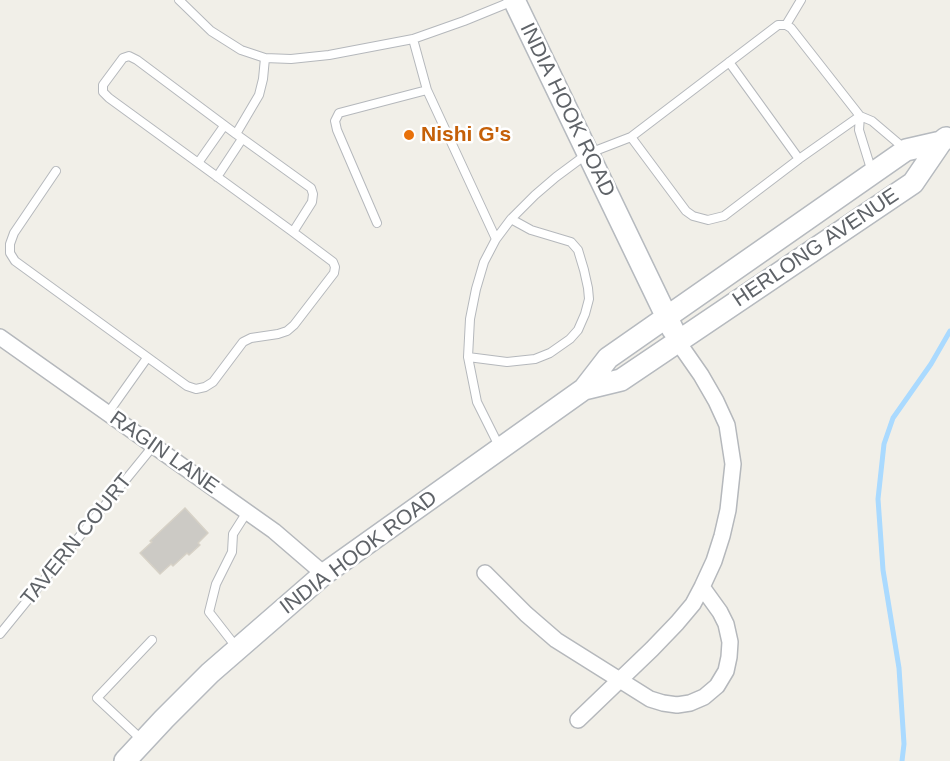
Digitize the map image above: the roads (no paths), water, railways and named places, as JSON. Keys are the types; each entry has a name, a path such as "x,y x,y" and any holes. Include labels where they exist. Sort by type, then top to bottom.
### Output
{"street":[{"name":"INDIA HOOK ROAD","path":"514,0 678,342 621,380 584,389"},
{"name":"HERLONG AVENUE","path":"667,317 906,150 945,138"},
{"name":"HERLONG AVENUE","path":"678,342 913,183 945,138"},
{"name":"INDIA HOOK ROAD","path":"125,761 202,681 324,574 584,389 608,358 667,317"},
{"name":"RAGIN LANE","path":"0,337 274,531 324,574"},
{"path":"578,720 677,623 693,604 714,561 724,527 733,464 727,426 701,375 678,342"},
{"path":"485,573 556,640 650,699 676,705 704,698 717,686 726,671 730,642 726,624 702,587"}],"lane":[{"path":"179,0 211,31 241,50 265,58 291,59 329,56 413,39 514,0"},
{"path":"786,25 801,0"},
{"path":"500,449 477,402 468,357 470,319 476,289 484,262 496,239 511,219 542,189 587,154 631,137 778,25 791,27 860,116 872,121 906,150"},
{"path":"413,39 427,90 496,239"},
{"path":"56,171 14,233 10,244 10,254 15,261 187,387 196,389 213,382 243,342 251,338 278,334 294,326 334,273 335,267 333,262 293,232 109,99 103,86 123,58 129,56 137,60 311,188 312,202 293,232"},
{"path":"217,177 259,95 265,58"},
{"path":"729,62 799,159"},
{"path":"377,223 335,121 339,112 427,90"},
{"path":"631,137 686,211 693,216 708,220 724,216 860,116"},
{"path":"860,116 859,130 873,173"},
{"path":"198,163 224,126"},
{"path":"468,357 507,362 535,359 550,353 570,339 578,330 585,314 589,299 588,288 578,250 571,242 531,230 511,219"},
{"path":"108,413 147,358"},
{"name":"TAVERN COURT","path":"0,634 154,445"},
{"path":"238,649 209,612 216,584 232,552 233,534 247,512"},
{"path":"143,741 97,698 152,640"}],"waterway":[{"path":"902,761 904,744 899,668 883,570 878,499 884,444 893,418 931,364 950,331"}],"place":[{"name":"Nishi G's","path":"409,135"}]}
